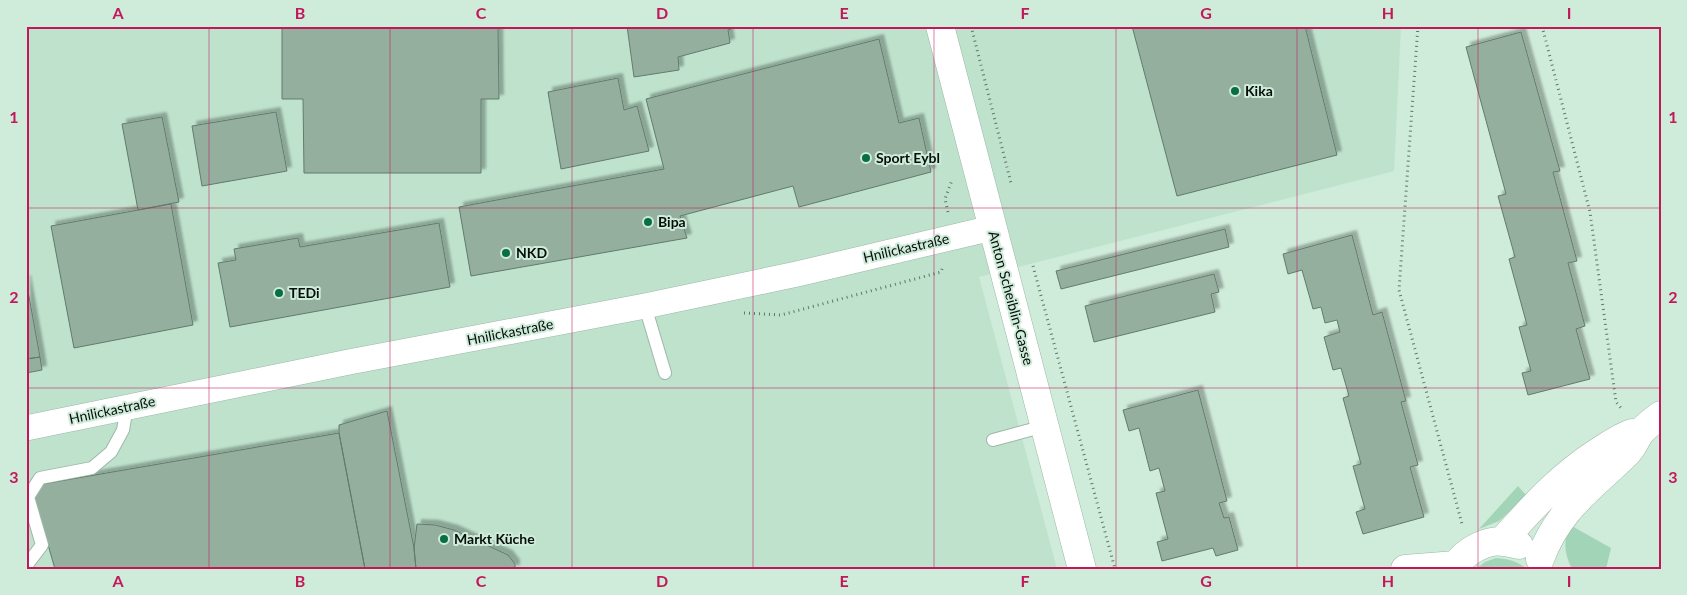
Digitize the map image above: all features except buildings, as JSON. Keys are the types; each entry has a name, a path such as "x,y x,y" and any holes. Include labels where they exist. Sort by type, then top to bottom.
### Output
{"street":[{"name":"Anton Scheiblin-Gasse","path":"940,26 1082,569"},
{"name":"Hnilickastraße","path":"26,428 349,362 645,306 787,276 992,228"},
{"path":"1502,541 1541,498 1576,467 1623,436 1651,423"},
{"path":"1405,569 1455,567 1469,551 1492,542 1502,541 1522,546 1543,564 1548,539 1565,512 1629,451 1651,423"}],"lane":[{"path":"645,306 665,374"},
{"path":"26,566 42,545 28,497 40,478 92,468 111,452 123,430 127,407"},
{"path":"993,440 1045,426"}],"path":[{"path":"971,26 1013,191"},
{"path":"1418,26 1399,290 1463,527"},
{"path":"1542,26 1590,212 1616,402 1651,423"},
{"path":"780,315 941,272 953,237"},
{"path":"1032,263 1115,569"}],"shaded area":[{"path":"26,26 1401,26 1394,171 979,277 1057,569 26,569"},
{"path":"1518,486 1527,496 1499,521 1479,529"},
{"path":"1570,525 1611,548 1606,569 1572,569 1565,547"},
{"path":"1496,558 1513,561 1527,569 1476,569 1485,562"}],"place":[{"name":"Kika","path":"1235,91"},
{"name":"Sport Eybl","path":"866,158"},
{"name":"Bipa","path":"648,222"},
{"name":"NKD","path":"506,253"},
{"name":"TEDi","path":"279,293"},
{"name":"Markt Küche","path":"444,539"}]}
